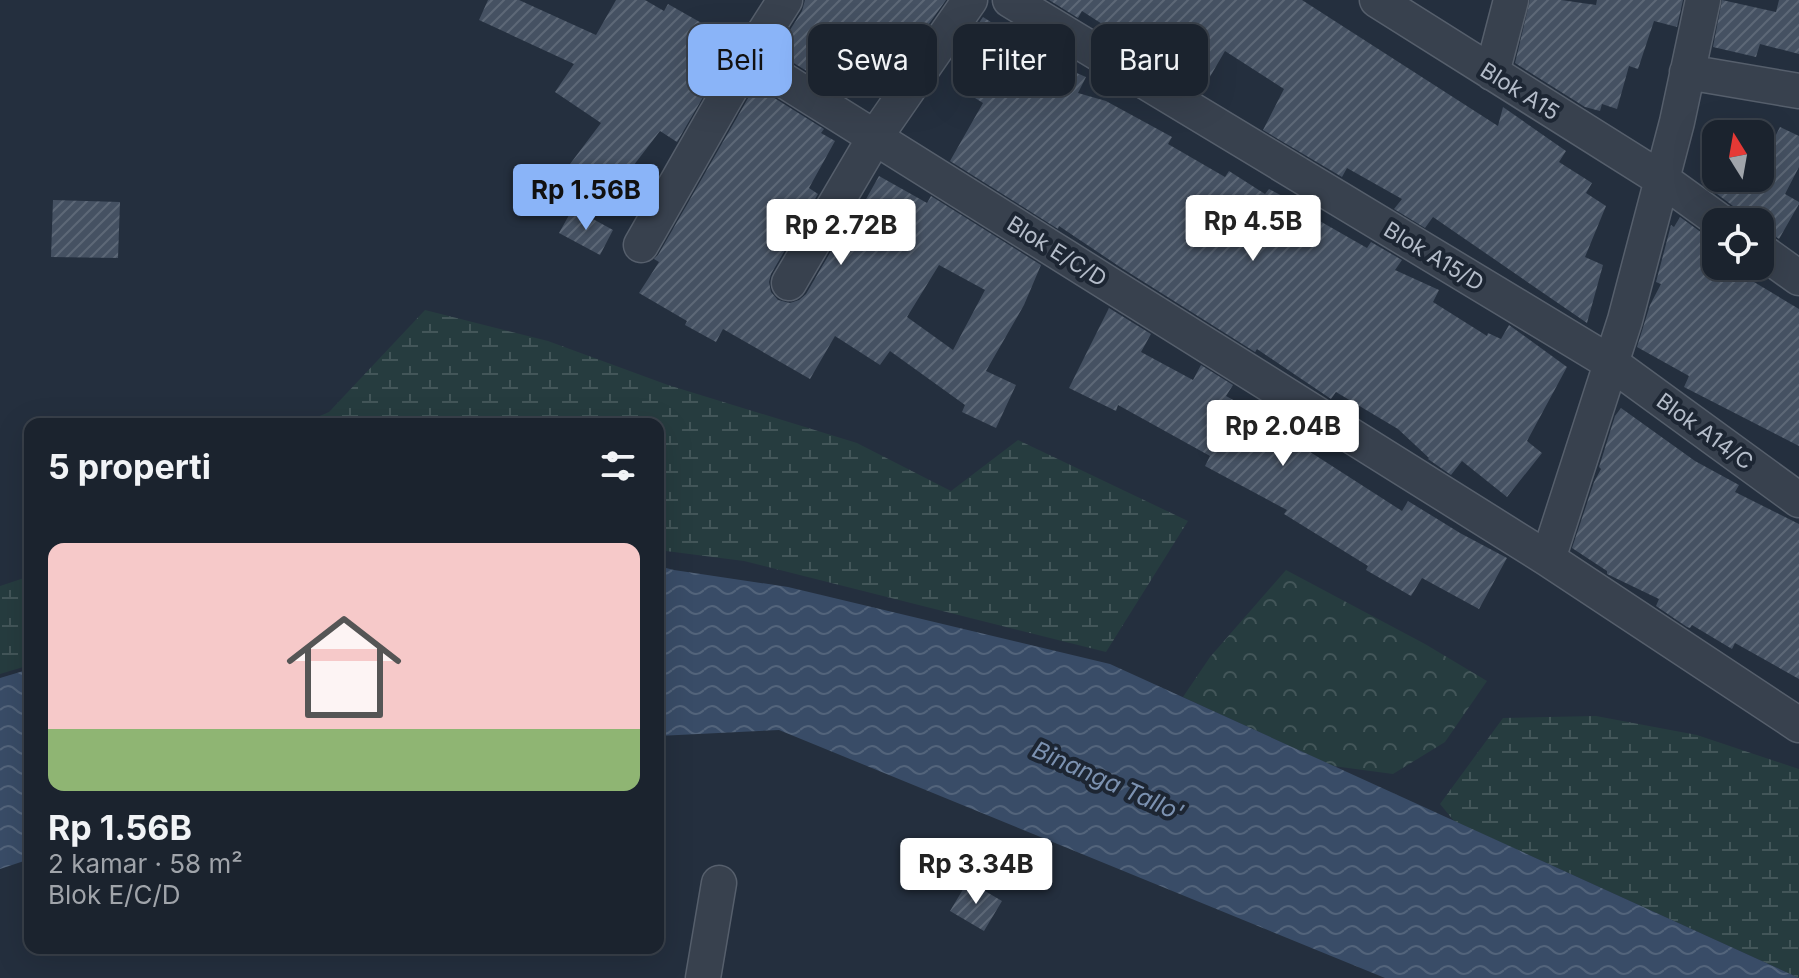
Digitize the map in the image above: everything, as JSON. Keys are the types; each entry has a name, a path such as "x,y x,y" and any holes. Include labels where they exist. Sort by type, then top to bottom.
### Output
{"street":[{"path":"770,24 785,0"},
{"path":"789,283 875,137 970,0"},
{"name":"Blok A15/D","path":"1010,0 1611,363"},
{"name":"Blok A15","path":"1377,0 1663,180 1702,208"},
{"path":"1492,73 1511,0"},
{"path":"1548,559 1625,320 1663,180 1703,0"},
{"path":"1687,72 1799,91"},
{"name":"Blok E/C/D","path":"792,85 1548,559 1799,725"},
{"path":"641,245 726,96"},
{"path":"1774,260 1799,278"},
{"name":"Blok A14/C","path":"1611,363 1799,500"},
{"path":"703,978 719,883"}],"green space":[{"path":"425,310 548,341 668,385 857,443 951,491 1018,440 1188,521 1106,652 744,561 664,551 664,418 315,418 329,412"},
{"path":"1286,570 1425,644 1487,681 1445,742 1393,774 1333,766 1183,697 1210,657"},
{"path":"24,578 24,667 0,674 0,586"},
{"path":"1596,716 1697,735 1799,769 1799,978 1454,821 1440,804 1503,718"}],"water":[{"name":"Binanga Tallo'","path":"664,568 788,587 1110,664 1799,978 1385,978 779,730 664,736"},
{"path":"24,671 24,861 0,869 0,678"}],"building":[{"path":"488,0 519,0 596,35 616,0 645,0 664,11 668,4 703,24 688,24 688,96 704,96 677,142 660,131 597,213 555,190 567,168 601,123 555,92 574,64 479,20"},
{"path":"805,0 946,0 929,24 808,24 808,72 792,62 792,27"},
{"path":"1049,0 1302,0 1498,126 1503,107 1566,151 1559,162 1592,183 1586,193 1606,206 1585,257 1603,265 1587,323 1433,217 1425,228 1394,209 1402,199 1347,168 1342,177 1263,130 1284,89 1225,51 1208,80 1208,24 1102,24 1082,11 1078,18"},
{"path":"1530,0 1596,5 1597,0 1683,0 1677,27 1654,21 1638,69 1629,66 1617,109 1602,104 1600,111 1585,107 1515,63"},
{"path":"1722,0 1776,12 1779,0 1799,0 1799,54 1760,44 1756,57 1713,47"},
{"path":"983,17 994,24 978,24"},
{"path":"1075,72 1086,77 1078,93 1106,101 1172,137 1168,144 1225,177 1229,171 1265,194 1269,189 1320,216 1318,220 1367,248 1371,242 1402,260 1395,270 1439,290 1433,302 1487,336 1488,333 1501,339 1509,325 1567,367 1527,441 1542,453 1507,497 1462,461 1451,475 1428,459 1398,429 1336,392 1331,399 1257,349 1255,352 1059,226 1058,229 950,161 983,103 972,96 1075,96"},
{"path":"749,96 771,96 824,129 821,133 835,141 809,188 818,194 771,274 771,292 778,300 790,303 806,294 852,215 856,217 879,176 927,203 931,196 1041,265 1024,305 986,371 1016,385 996,428 962,412 965,405 890,351 880,365 835,336 810,379 723,329 716,342 639,293 659,262 654,259","holes":["939,265 985,290 953,350 907,317"]},
{"path":"1780,127 1799,136 1799,167 1785,194 1799,204 1779,239 1774,235 1774,208 1735,208 1714,192 1774,192 1774,139"},
{"path":"53,200 120,202 118,258 51,257"},
{"path":"573,208 613,230 600,255 559,233"},
{"path":"1680,217 1702,233 1702,280 1755,280 1799,309 1799,446 1684,387 1689,376 1637,347 1650,305 1661,284 1656,282 1671,225 1674,227"},
{"path":"1109,308 1151,334 1141,352 1193,380 1201,365 1233,385 1226,396 1276,423 1273,428 1306,445 1304,448 1402,511 1408,501 1507,558 1479,609 1422,578 1411,596 1366,570 1368,566 1284,514 1287,510 1205,466 1210,456 1118,405 1116,411 1069,388"},
{"path":"1621,408 1695,461 1739,485 1735,492 1799,524 1799,679 1735,643 1732,649 1692,625 1687,627 1656,606 1659,599 1607,574 1607,571 1572,548 1601,469 1599,467 1615,416"},
{"path":"968,881 1002,901 984,931 950,911"}]}
